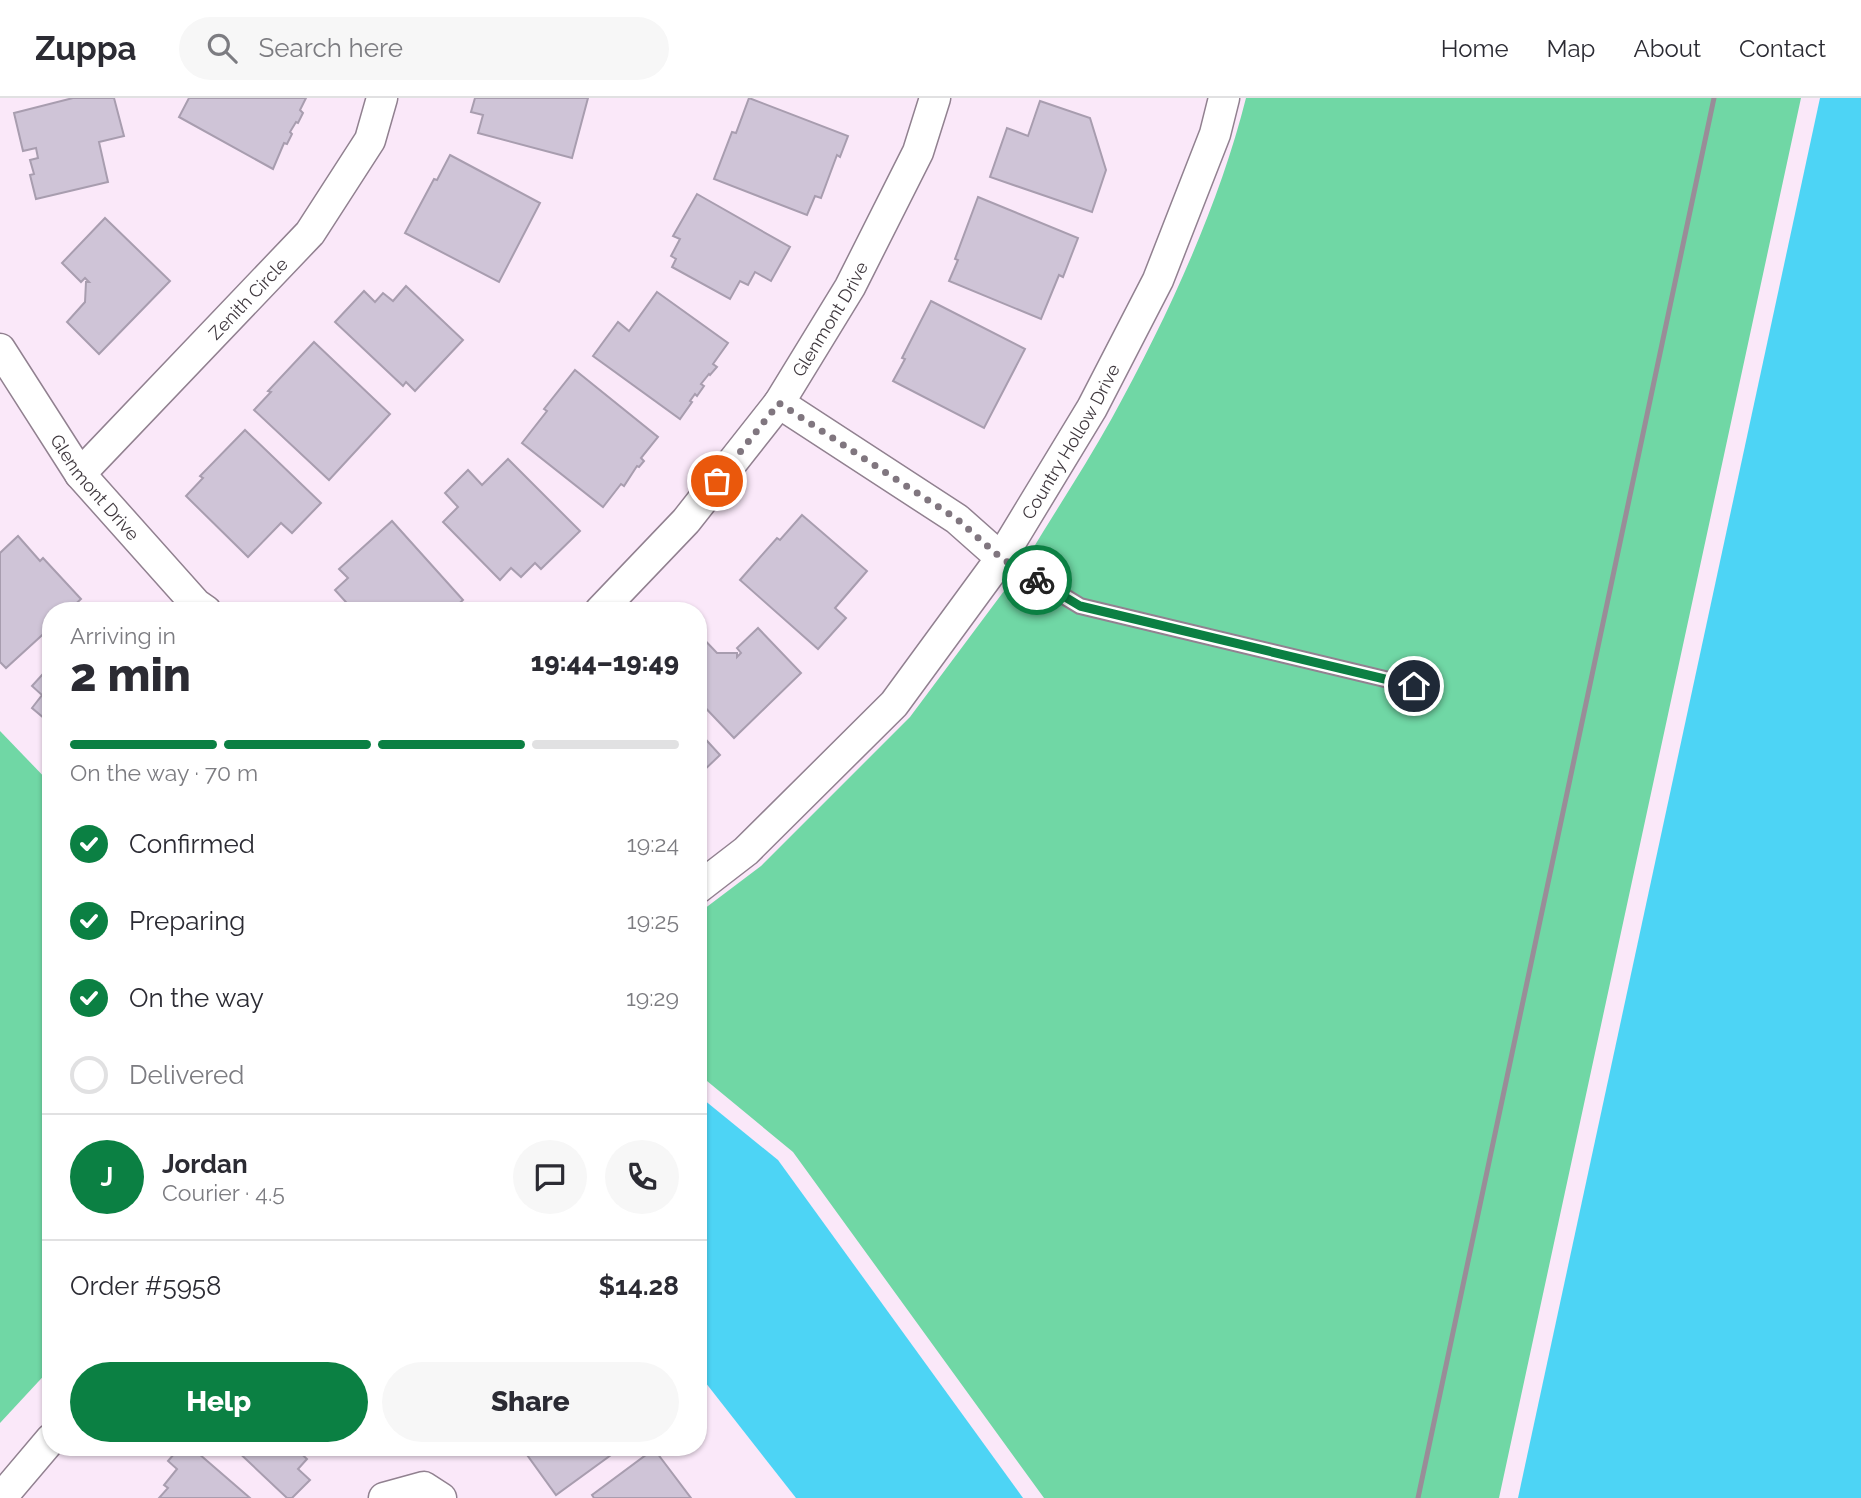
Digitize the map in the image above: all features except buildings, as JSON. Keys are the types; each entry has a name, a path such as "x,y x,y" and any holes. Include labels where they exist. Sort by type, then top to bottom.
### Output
{"street":[{"name":"Zenith Circle","path":"80,474 310,233 370,140 382,98"},
{"name":"Glenmont Drive","path":"609,602 686,521 779,403 850,287 918,152 935,98"},
{"name":"Country Hollow Drive","path":"707,881 746,851 894,704 1001,558 1092,408 1158,280 1215,134 1224,98"},
{"name":"Glenmont Drive","path":"0,349 80,474 194,602"},
{"path":"779,403 957,519 1001,558"},
{"path":"1,1498 42,1450"},
{"path":"384,1498 424,1487 441,1498"}],"lane":[{"path":"1001,558 1080,606 1414,686"}],"green space":[{"path":"1246,98 1801,98 1499,1498 1044,1498 793,1152 707,1081 707,907 761,866 910,717 1019,571 1031,559 1029,555 1112,418 1152,342 1206,221 1235,139"},
{"path":"0,731 42,775 42,1378 0,1423"}],"water":[{"path":"1820,98 1861,98 1861,1498 1518,1498"},
{"path":"707,1102 778,1160 1023,1498 796,1498 707,1384"}],"railway":[{"path":"1418,1498 1714,98"}],"way so far":[{"path":"717,481 779,403 957,519 1001,558 1037,580"}],"route":[{"path":"1037,580 1080,606 1414,686"}]}
